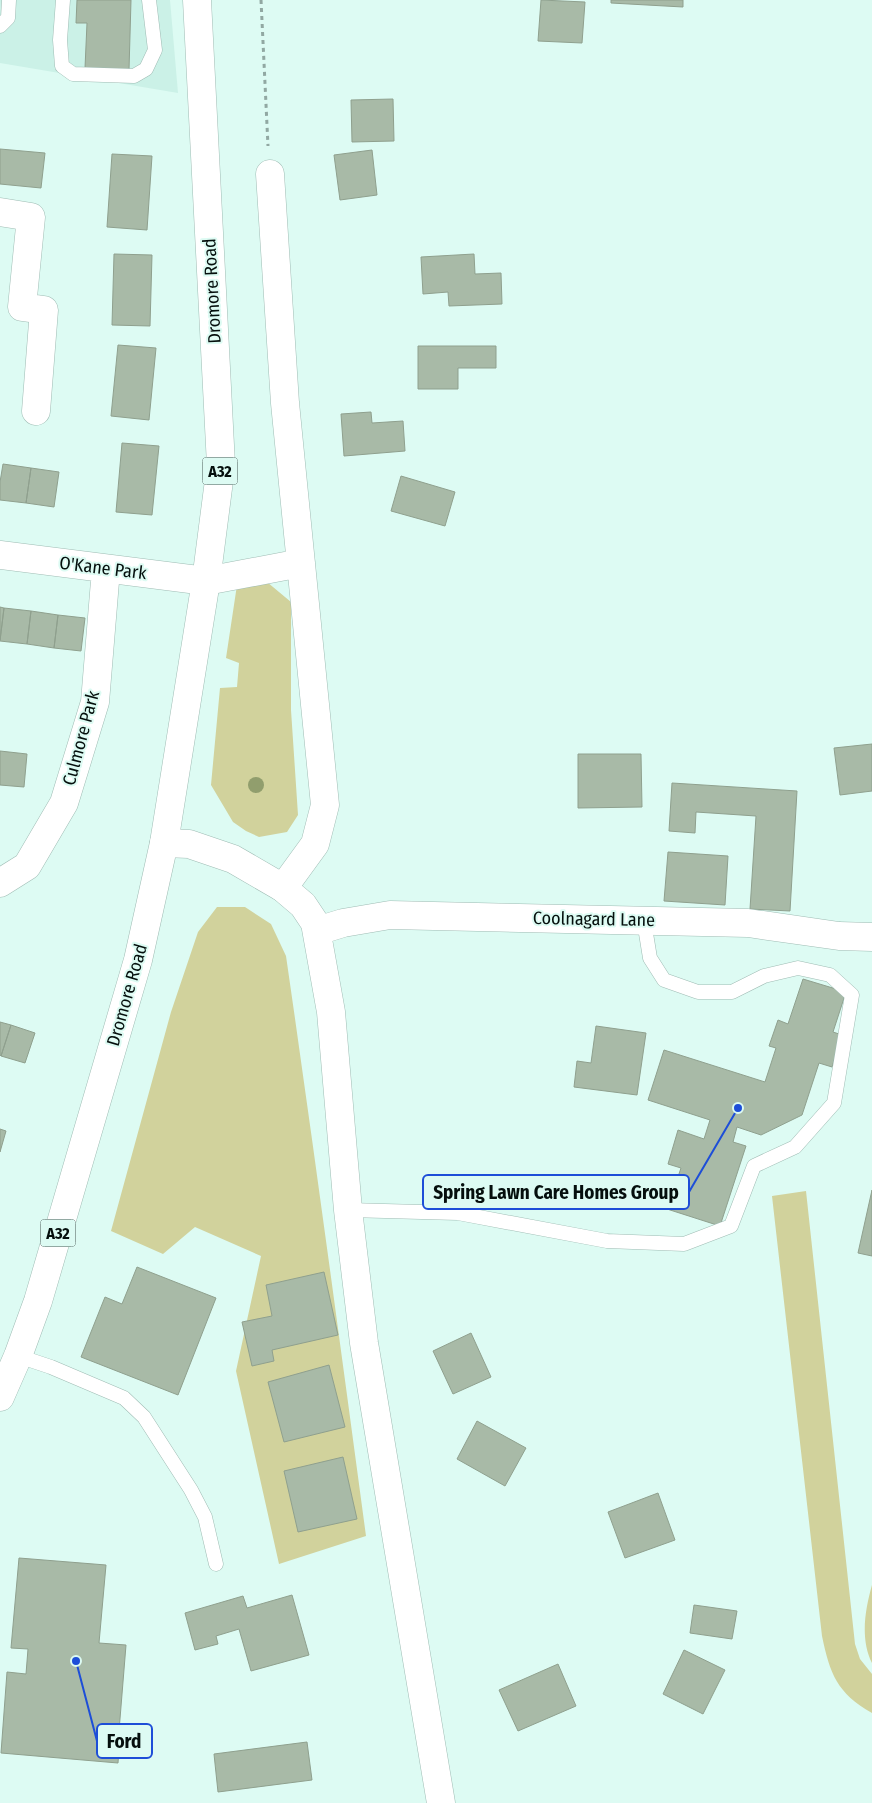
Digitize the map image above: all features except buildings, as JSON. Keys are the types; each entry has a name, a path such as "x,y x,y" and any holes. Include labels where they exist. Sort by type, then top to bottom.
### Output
{"main road":[{"name":"Dromore Road","path":"0,1397 18,1356 38,1301 138,960 164,843 206,581 221,465 197,0"},
{"path":"270,174 285,403 324,805 315,844 283,888"},
{"path":"0,212 31,217 22,307 44,310 36,411"},
{"name":"O'Kane Park","path":"0,555 206,581"},
{"path":"206,581 301,563"},
{"name":"Culmore Park","path":"0,883 27,866 64,803 95,702 106,568"},
{"path":"164,843 189,844 233,859 283,888 303,905 315,923 331,1012 348,1210 364,1343 441,1803"},
{"name":"Coolnagard Lane","path":"317,931 342,923 390,914 748,923 839,936 872,937"}],"lane":[{"path":"0,26 8,18 9,0"},
{"path":"63,0 60,40 62,66 73,74 134,76 146,69 155,50 149,0"},
{"path":"348,1210 458,1213 607,1241 674,1244 684,1244 731,1226 754,1166 795,1147 834,1103 852,995 830,975 798,968 764,976 732,992 698,992 664,980 650,958 644,920"},
{"path":"18,1356 51,1367 124,1398 144,1417 202,1510 216,1564"}],"path":[{"path":"261,0 270,174"}],"shaded area":[{"path":"0,0 170,0 178,93 0,63"}],"green space":[{"path":"267,582 291,602 291,710 298,815 287,832 259,837 233,822 211,785 220,688 237,687 239,663 226,658 237,585"},
{"path":"217,907 245,907 271,924 286,956 366,1536 279,1564 236,1371 261,1256 195,1227 163,1254 111,1231 171,1012 198,932"},
{"path":"806,1191 855,1644 860,1659 872,1674 872,1713 851,1698 837,1681 828,1661 822,1636 772,1196"},
{"path":"872,1585 872,1663 866,1644 865,1624 867,1604"}],"place":[{"name":"Spring Lawn Care Homes Group","path":"738,1108"},
{"name":"Ford","path":"76,1661"}]}
